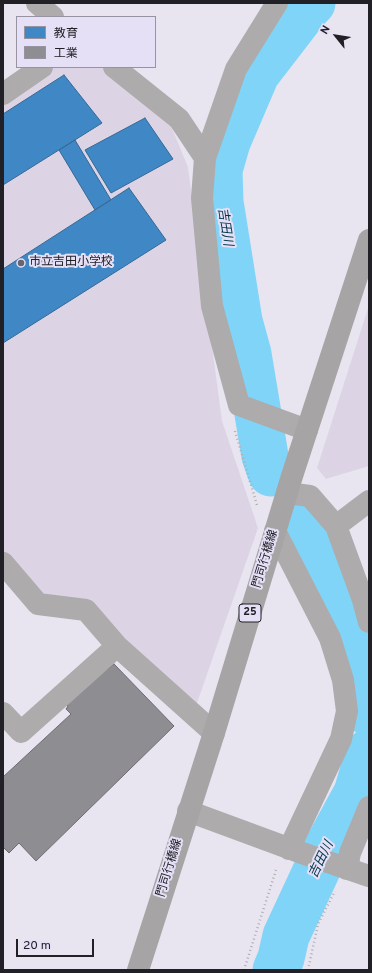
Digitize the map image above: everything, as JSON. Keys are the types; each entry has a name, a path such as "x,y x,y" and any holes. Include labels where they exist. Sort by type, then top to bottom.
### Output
{"main road":[{"name":"門司行橋線","path":"138,970 214,733 306,429 369,240"}],"street":[{"path":"37,3 52,16"},
{"path":"277,3 236,69 205,158 202,198 212,306 238,403 306,429"},
{"path":"3,94 41,68"},
{"path":"115,68 179,119 205,158"},
{"path":"287,493 310,496 336,526 366,599 369,622"},
{"path":"336,526 369,501"},
{"path":"275,531 330,638 343,680 346,711 341,739 294,851"},
{"path":"3,563 38,604 86,610 117,646 214,733"},
{"path":"3,713 21,732 117,646"},
{"path":"339,867 350,854 369,807"},
{"path":"188,811 294,851 369,876"}],"path":[{"path":"238,403 232,418 257,506"},
{"path":"308,970 318,924 339,867"},
{"path":"244,970 276,870"}],"shaded area":[{"path":"51,68 103,68 169,121 188,167 222,421 258,528 197,703 125,642 43,598 3,554 3,99"},
{"path":"369,305 369,466 326,479 317,468"}],"building: 教育":[{"path":"64,75 102,123 3,185 3,114"},
{"path":"145,118 173,159 111,193 85,150"},
{"path":"75,140 111,200 95,210 59,150"},
{"path":"129,188 166,240 3,343 3,269"}],"building: 工業":[{"path":"114,664 174,726 36,861 19,843 9,853 3,847 3,777 71,714 66,709 68,706 63,702"}],"waterway":[{"name":"吉田川","path":"271,473 265,456 248,354 239,321 220,202 219,170 227,142 256,74 312,3"},
{"name":"吉田川","path":"297,525 343,616 365,691 369,713"},
{"name":"吉田川","path":"276,970 281,958 286,936 326,850 357,793 369,752"}],"place":[{"name":"市立吉田小学校","path":"21,263"}]}
